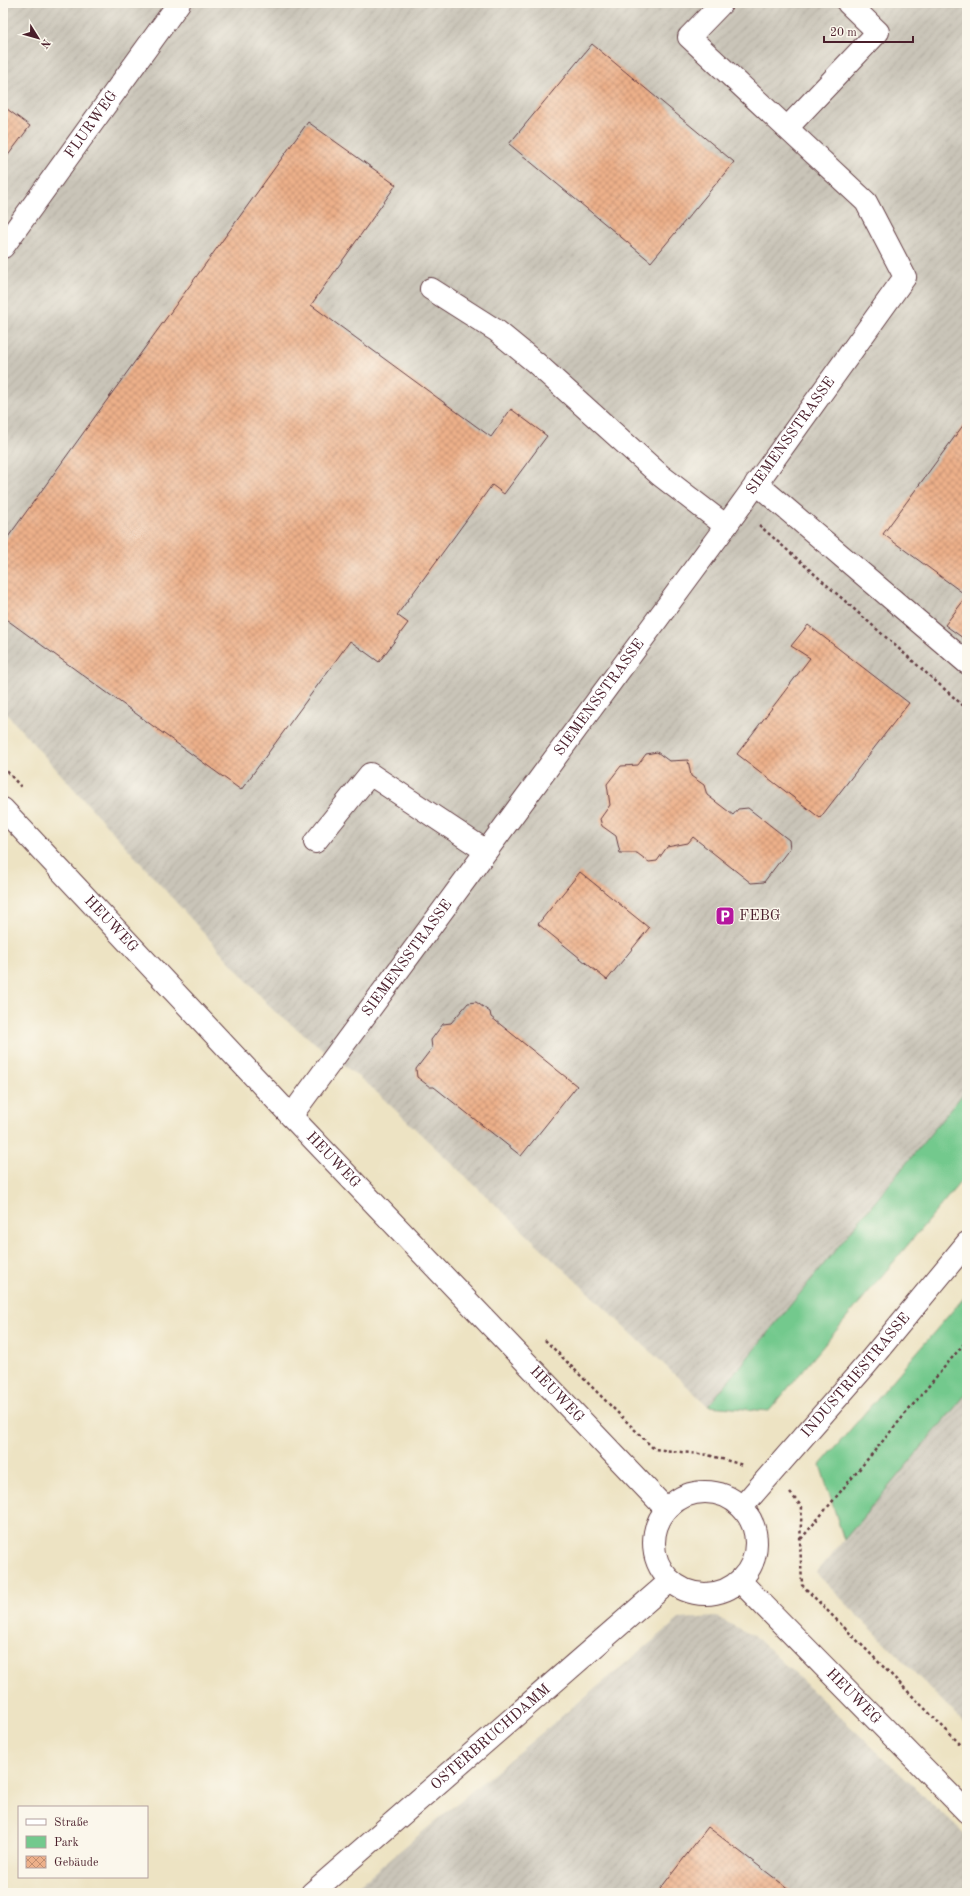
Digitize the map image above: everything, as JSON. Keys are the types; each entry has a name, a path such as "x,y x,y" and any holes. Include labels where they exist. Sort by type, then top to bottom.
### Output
{"street":[{"name":"FLURWEG","path":"3,247 179,3"},
{"path":"722,3 690,38 787,128 878,32 848,3"},
{"name":"SIEMENSSTRASSE","path":"291,1116 726,526 905,277 866,202 787,128"},
{"path":"432,289 497,331 536,363 660,475 726,526"},
{"path":"756,483 967,663"},
{"path":"315,842 370,774 486,851"},
{"name":"HEUWEG","path":"3,809 291,1116 666,1509"},
{"name":"INDUSTRIESTRASSE","path":"742,1508 866,1366 967,1243"},
{"path":"696,1492 713,1492 729,1497 742,1508 752,1521 756,1542 756,1553 750,1568 740,1581 724,1592 705,1595 686,1592 670,1581 658,1565 653,1546 656,1526 666,1509 680,1498 696,1492"},
{"name":"OSTERBRUCHDAMM","path":"312,1893 670,1581"},
{"name":"HEUWEG","path":"740,1581 967,1812"}],"path":[{"path":"739,508 967,709"},
{"path":"3,768 25,791"},
{"path":"541,1337 654,1449 708,1455 773,1474 802,1507 800,1540 802,1585 967,1751"},
{"path":"800,1540 967,1340"}],"shaded area":[{"path":"3,3 967,3 967,1089 708,1406 370,1086 274,1011 3,710"},
{"path":"967,1393 967,1726 816,1573"},
{"path":"717,1617 757,1638 967,1837 967,1893 349,1893 679,1619"}],"green space":[{"path":"967,1089 967,1174 769,1411 708,1406"},
{"path":"967,1294 967,1393 844,1540 820,1465"}],"building":[{"path":"592,44 734,162 651,262 509,144"},
{"path":"3,106 30,126 3,162"},
{"path":"308,122 396,185 311,305 491,437 511,409 547,436 504,494 492,485 397,615 408,623 379,662 350,641 241,790 3,617 3,544"},
{"path":"967,420 967,596 883,534"},
{"path":"967,596 967,641 945,625"},
{"path":"808,625 909,703 820,818 737,754 810,658 791,646"},
{"path":"657,752 669,761 688,760 691,776 704,785 707,795 733,815 738,809 748,808 789,840 790,848 764,882 751,883 693,837 688,843 667,847 657,861 649,862 637,853 620,853 616,836 602,826 600,819 610,805 607,784 621,766 638,765 646,754"},
{"path":"580,872 649,928 607,980 538,924"},
{"path":"476,1002 490,1012 491,1017 577,1086 521,1156 434,1087 430,1087 417,1077 416,1069 432,1048 431,1040 443,1024 451,1023 468,1003"},
{"path":"708,1827 794,1893 657,1893"}],"place":[{"name":"FEBG","path":"725,916"}]}
